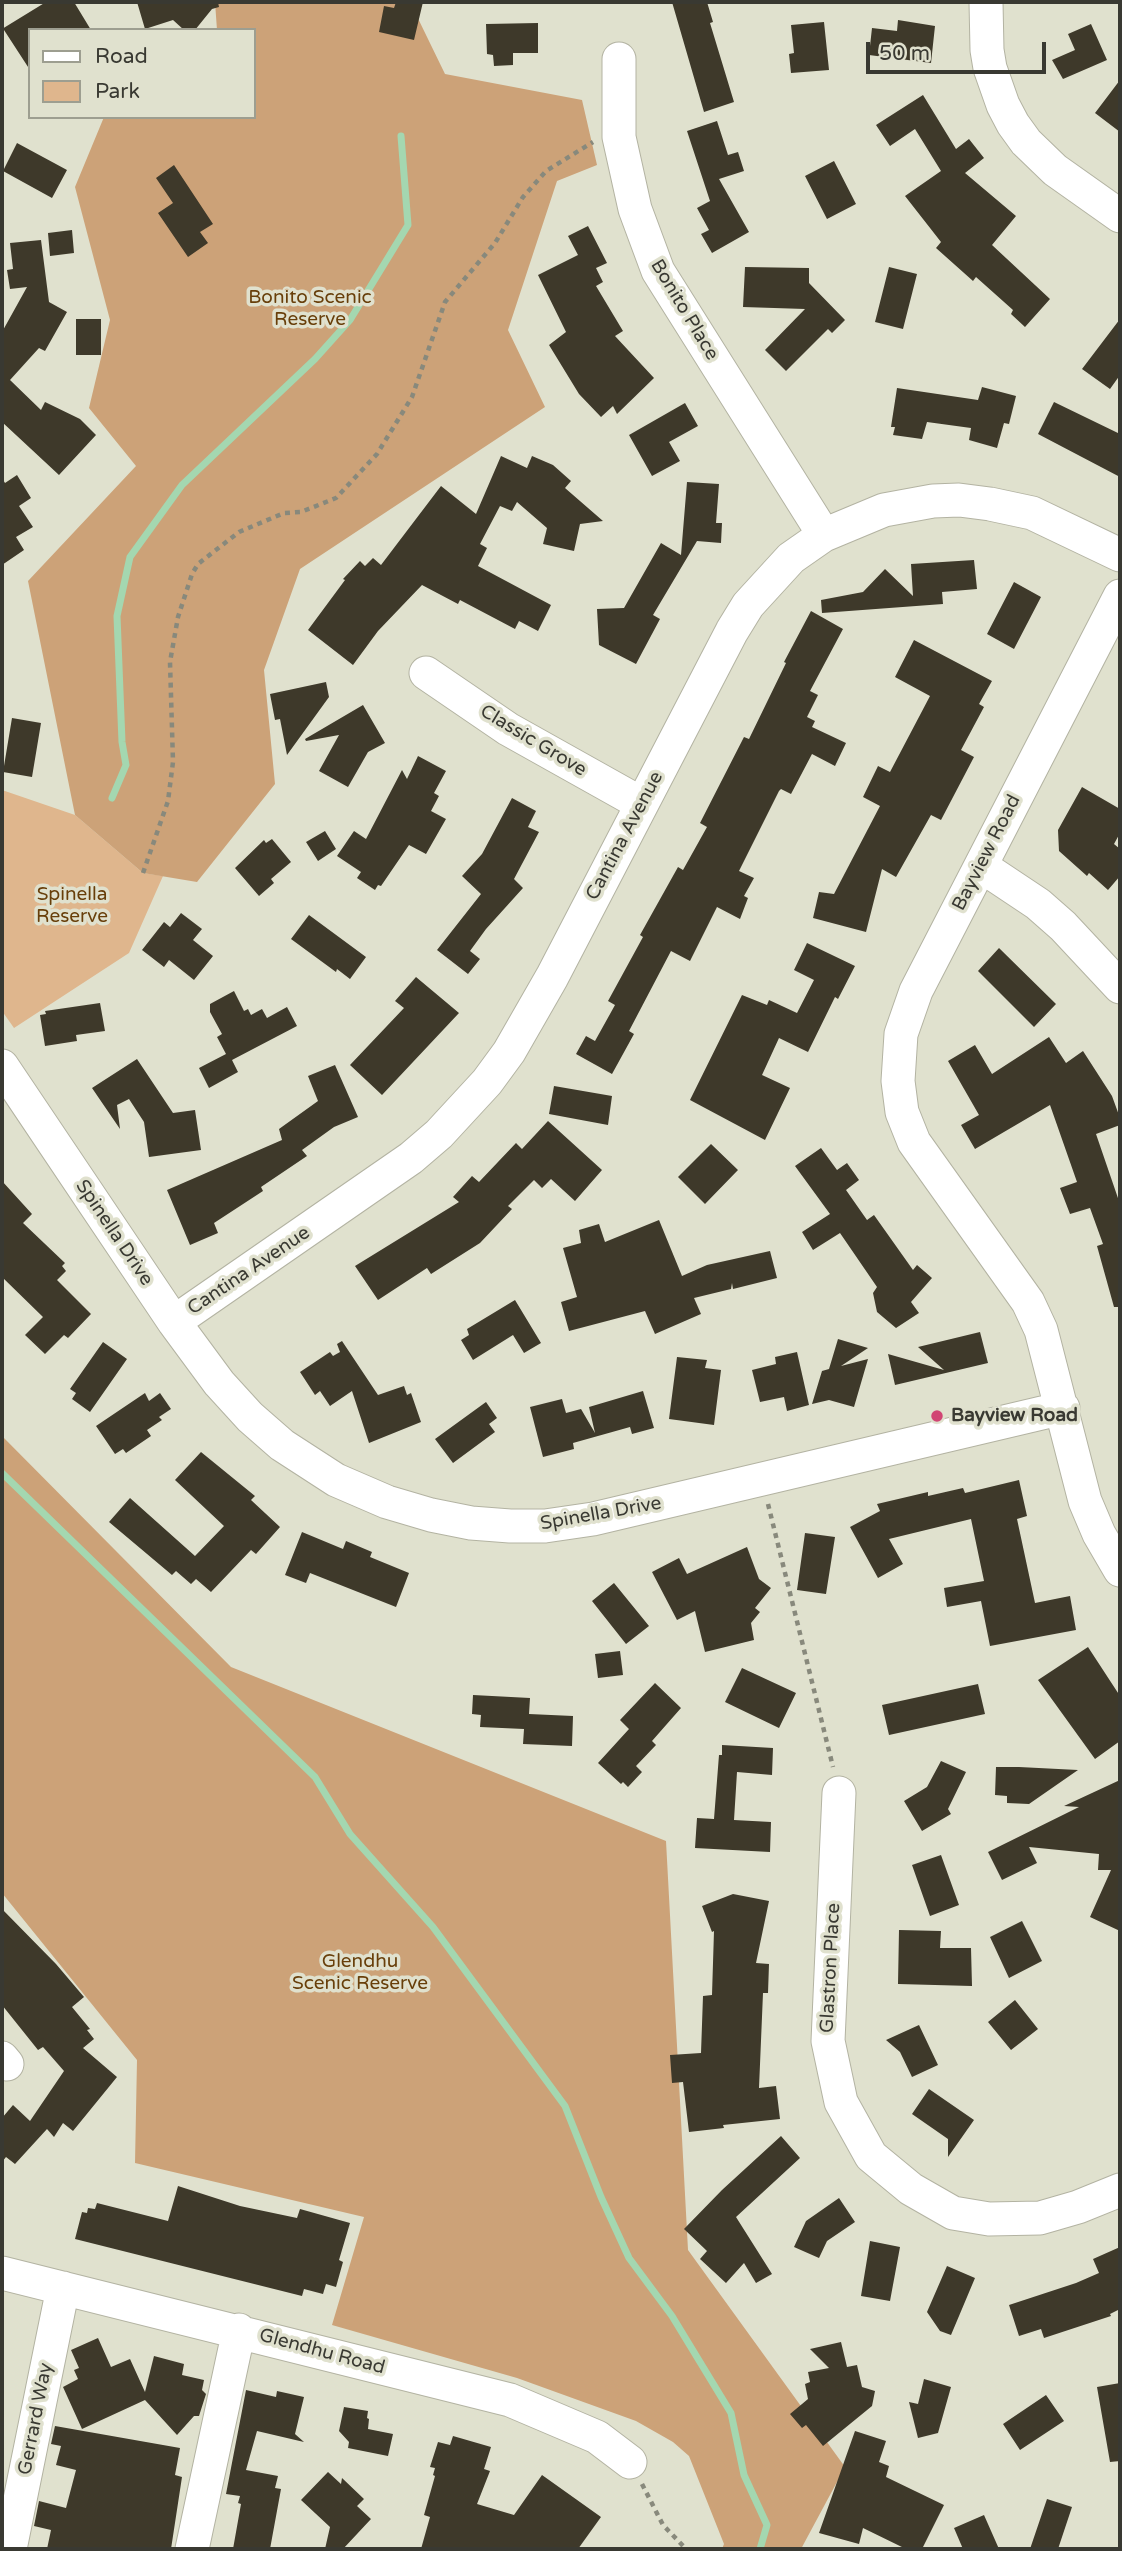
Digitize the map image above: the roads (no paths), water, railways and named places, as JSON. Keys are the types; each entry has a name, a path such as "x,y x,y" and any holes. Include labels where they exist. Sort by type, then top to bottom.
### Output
{"street":[{"path":"986,2 990,68 1013,124 1047,163 1120,216"},
{"name":"Bonito Place","path":"619,58 618,137 635,209 654,262 824,535"},
{"name":"Cantina Avenue","path":"174,1322 384,1179 439,1134 464,1108 509,1052 531,1015 714,664 748,605 791,558 824,535 884,510 933,501 959,500 1032,513 1120,555"},
{"name":"Bayview Road","path":"1120,596 916,990 901,1034 898,1081 902,1112 914,1142 1028,1302 1041,1330 1086,1501 1099,1534 1120,1570"},
{"name":"Classic Grove","path":"426,673 508,729 642,804"},
{"path":"981,866 1029,897 1063,926 1120,987"},
{"name":"Spinella Drive","path":"2,1066 196,1354 250,1418 309,1464 336,1480 387,1502 431,1516 471,1523 545,1525 593,1519 1063,1408"},
{"name":"Glastron Place","path":"837,1785 828,2041 841,2102 871,2156 911,2189 953,2213 989,2219 1040,2218 1078,2207 1120,2190"},
{"name":"Glendhu Road","path":"2,2273 239,2330 510,2400 597,2437 630,2462"},
{"name":"Gerrard Way","path":"10,2549 62,2288"},
{"path":"192,2549 239,2330"}],"waterway":[{"path":"112,798 126,765 122,742 117,616 130,557 182,485 315,359 350,320 408,225 401,136"},
{"path":"2,1473 315,1777 350,1834 433,1927 565,2106 601,2197 629,2258 672,2316 731,2413 744,2475 767,2525 760,2549"}],"place":[{"name":"Bayview Road","path":"937,1416"}],"park label":[{"name":"Bonito Scenic Reserve","path":"310,309"},
{"name":"Spinella Reserve","path":"72,906"},
{"name":"Glendhu Scenic Reserve","path":"360,1973"}]}
